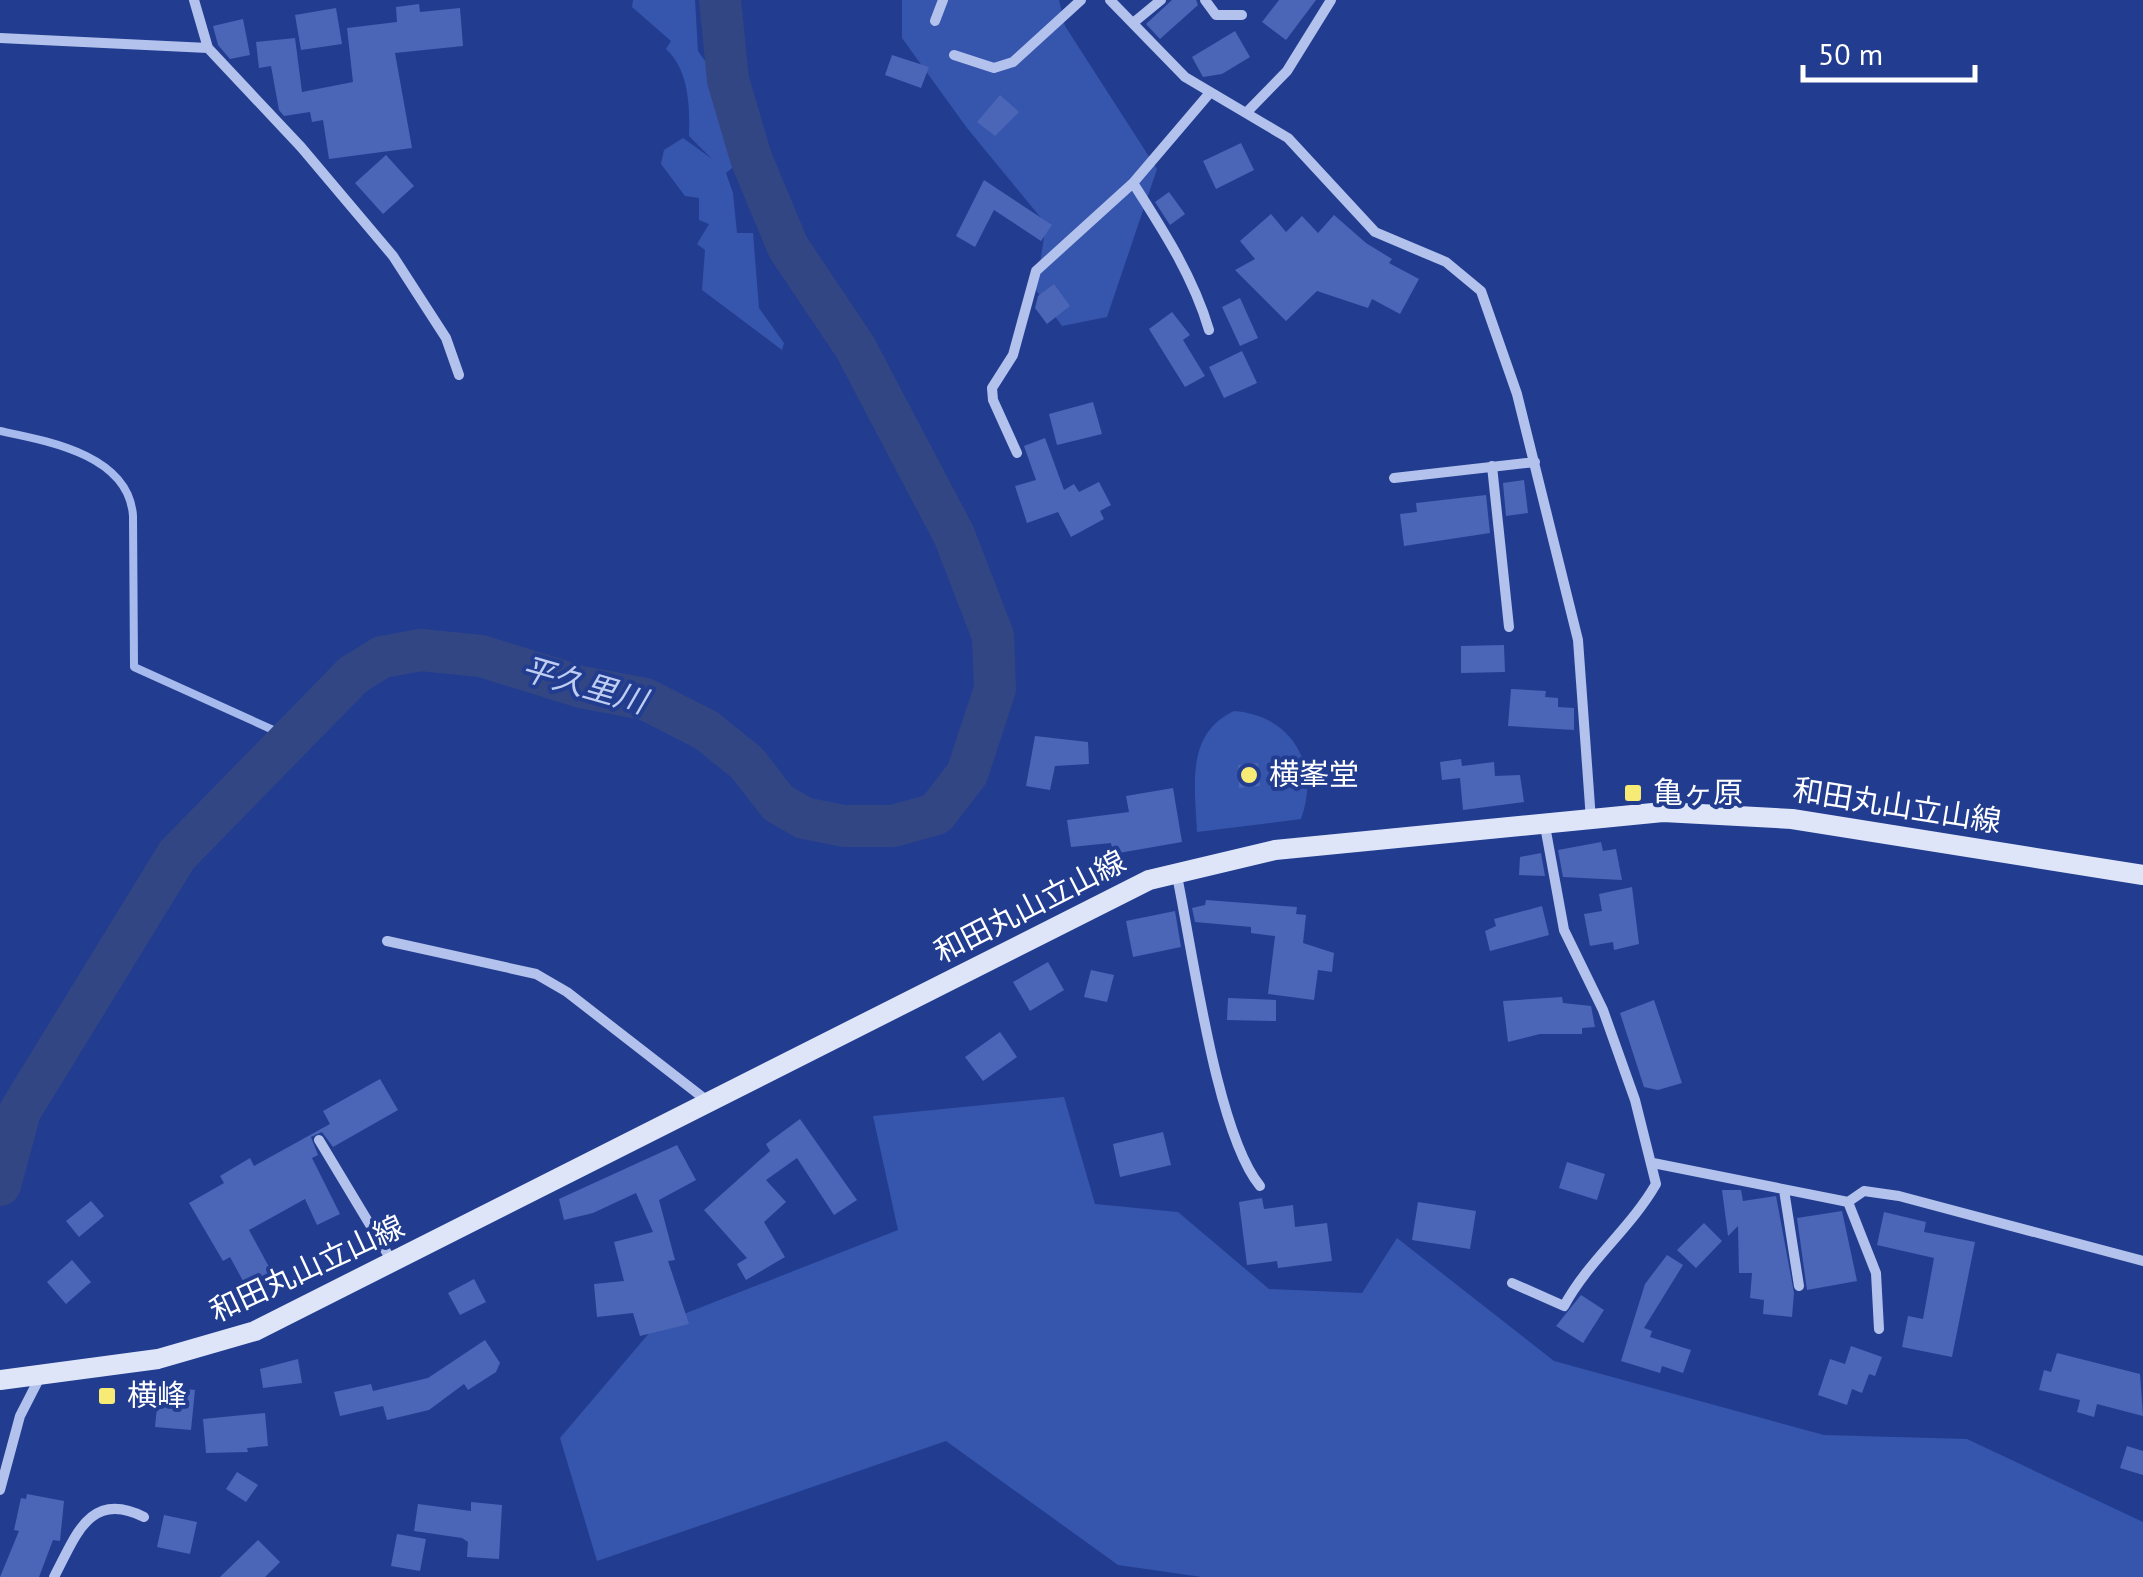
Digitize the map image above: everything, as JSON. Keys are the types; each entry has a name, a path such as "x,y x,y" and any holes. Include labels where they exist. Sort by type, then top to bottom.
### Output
{"main road":[{"name":"和田丸山立山線","path":"20,1378 207,1348 255,1331 1106,901 1176,870 1275,850 1663,812 1792,819 2143,875"}],"street":[{"path":"194,0 208,48 393,256 446,338 458,375"},
{"path":"936,21 943,0"},
{"path":"954,55 994,68 1013,62 1081,0"},
{"path":"1110,0 1208,95 1248,111 1288,138 1375,232 1446,262 1481,291 1504,350 1578,640 1591,820"},
{"path":"1133,23 1161,0"},
{"path":"1204,0 1216,15 1242,15"},
{"path":"1248,111 1288,71 1331,0"},
{"path":"0,38 208,48"},
{"path":"1017,452 993,400 992,388 1013,354 1036,271 1133,183 1208,95"},
{"path":"1133,183 1171,242 1200,300 1209,330"},
{"path":"1394,478 1535,462"},
{"path":"1492,466 1507,578 1508,627"},
{"path":"1512,1283 1564,1306 1583,1272 1640,1211 1656,1184 1654,1163 1602,1010 1564,930 1546,826"},
{"path":"1176,870 1229,1123 1244,1166 1260,1186"},
{"path":"387,942 536,974 567,992 710,1103"},
{"path":"319,1140 393,1264"},
{"path":"1654,1163 1848,1202 1864,1191 1899,1196 2143,1261"},
{"path":"1784,1190 1799,1286"},
{"path":"1848,1202 1876,1273 1879,1329"},
{"path":"0,1490 20,1416 20,1378"},
{"path":"54,1577 80,1525 101,1510 131,1511 144,1518"}],"shaded area":[{"path":"633,0 695,0 698,51 723,86 738,138 738,163 726,173 733,193 737,233 753,233 759,308 784,343 782,350 702,290 705,250 697,244 709,224 699,220 699,198 685,196 661,164 664,150 683,138 712,159 689,136 684,78 666,49 671,41 632,7"},
{"path":"902,0 1059,0 1065,26 1157,169 1107,317 1062,326 1036,290 1046,224 967,128 902,38"},
{"path":"1234,711 1271,722 1296,746 1307,780 1301,819 1197,832 1195,780 1200,748 1218,721"},
{"path":"1064,1097 1095,1204 1178,1212 1269,1289 1362,1293 1397,1238 1554,1361 1824,1435 1967,1439 2143,1522 2143,1577 1202,1577 1118,1565 946,1441 597,1561 560,1438 656,1325 898,1230 873,1116"}],"building":[{"path":"1172,0 1196,0 1198,5 1160,39 1146,24"},
{"path":"1279,0 1316,0 1286,40 1262,22"},
{"path":"419,4 420,12 460,8 463,46 395,53 412,148 329,159 323,120 312,122 310,112 284,116 279,110 271,66 259,68 256,42 295,38 302,92 353,82 347,28 397,22 396,7"},
{"path":"336,8 342,44 301,50 295,15"},
{"path":"243,19 250,55 230,59 218,45 213,26"},
{"path":"1235,31 1250,57 1222,74 1203,77 1192,57"},
{"path":"892,55 929,67 921,88 885,75"},
{"path":"1000,95 1019,112 995,136 977,122"},
{"path":"1241,143 1254,170 1216,189 1203,161"},
{"path":"386,155 414,186 383,214 355,183"},
{"path":"984,180 1052,225 1041,241 994,210 975,247 956,236"},
{"path":"1169,192 1185,214 1170,225 1155,202"},
{"path":"1271,214 1286,232 1302,216 1318,233 1334,215 1392,259 1389,263 1419,279 1400,314 1372,299 1368,308 1317,291 1286,321 1235,270 1255,259 1240,241"},
{"path":"1054,284 1070,306 1047,324 1035,308 1038,296"},
{"path":"1240,298 1258,338 1240,346 1222,307"},
{"path":"1172,312 1190,335 1183,340 1205,376 1185,387 1149,329"},
{"path":"1242,351 1257,383 1224,398 1209,367"},
{"path":"1093,402 1102,434 1057,445 1049,414"},
{"path":"1045,438 1064,490 1074,484 1079,492 1099,482 1111,505 1100,511 1104,519 1071,537 1058,512 1027,523 1015,486 1036,480 1024,446"},
{"path":"1524,480 1528,513 1506,516 1503,483"},
{"path":"1486,495 1490,533 1404,546 1400,514 1417,512 1416,503"},
{"path":"1504,645 1505,672 1461,673 1461,646"},
{"path":"1511,689 1546,691 1545,697 1558,698 1558,707 1574,708 1574,730 1508,726"},
{"path":"1035,736 1088,742 1089,764 1055,766 1050,790 1026,786"},
{"path":"1461,759 1462,766 1494,762 1495,776 1520,775 1524,802 1463,810 1460,778 1442,780 1440,762"},
{"name":"横峯堂","path":"1258,763 1260,786 1239,788 1238,765"},
{"path":"1173,788 1182,842 1113,854 1111,843 1071,847 1067,820 1129,812 1126,796"},
{"path":"1601,842 1603,851 1616,849 1622,880 1563,877 1558,850"},
{"path":"1541,853 1545,876 1519,875 1520,857"},
{"path":"1632,887 1639,944 1614,950 1613,942 1590,946 1584,914 1602,911 1599,894"},
{"path":"1206,900 1297,907 1296,914 1306,915 1303,943 1334,953 1332,972 1318,970 1314,1000 1268,994 1275,936 1251,933 1251,927 1195,922 1192,908 1205,905"},
{"path":"1542,906 1549,935 1490,951 1485,931 1496,926 1494,919"},
{"path":"1175,911 1181,947 1133,957 1126,921"},
{"path":"1048,962 1064,990 1030,1011 1013,982"},
{"path":"1091,970 1114,975 1107,1002 1084,997"},
{"path":"1562,997 1563,1003 1591,1006 1595,1027 1582,1028 1582,1034 1540,1034 1508,1042 1503,1001"},
{"path":"1228,998 1276,1000 1276,1021 1227,1020"},
{"path":"1654,1000 1682,1083 1658,1090 1644,1087 1620,1013"},
{"path":"1000,1032 1017,1057 983,1081 965,1057"},
{"path":"380,1079 398,1110 333,1147 322,1132 311,1137 318,1155 312,1158 340,1214 317,1225 305,1199 249,1230 275,1278 249,1292 230,1257 223,1261 189,1203 224,1183 220,1176 250,1158 254,1166 330,1124 323,1111"},
{"path":"800,1119 857,1200 834,1215 797,1158 766,1180 786,1202 764,1222 785,1257 746,1280 737,1264 747,1258 704,1210 770,1151 766,1144"},
{"path":"1163,1132 1171,1165 1120,1177 1113,1144"},
{"path":"677,1145 696,1180 659,1200 675,1260 668,1261 689,1324 640,1336 633,1313 597,1317 594,1284 624,1281 614,1242 653,1232 636,1193 593,1213 564,1220 559,1199"},
{"path":"1567,1162 1605,1174 1597,1200 1559,1188"},
{"path":"1722,1190 1741,1190 1743,1201 1776,1196 1794,1293 1792,1317 1763,1314 1764,1300 1750,1298 1752,1273 1739,1273 1738,1226 1728,1236"},
{"path":"1262,1198 1264,1209 1293,1205 1295,1227 1327,1223 1332,1261 1278,1268 1277,1261 1247,1265 1239,1202"},
{"path":"91,1201 104,1216 79,1237 66,1221"},
{"path":"1418,1202 1476,1211 1470,1249 1412,1240"},
{"path":"1842,1211 1857,1281 1807,1290 1797,1218"},
{"path":"1884,1212 1926,1222 1924,1232 1975,1242 1952,1357 1902,1347 1908,1316 1923,1319 1934,1258 1877,1245"},
{"path":"1704,1223 1722,1241 1696,1268 1677,1250"},
{"path":"1667,1255 1683,1265 1644,1328 1652,1331 1650,1337 1691,1350 1683,1373 1662,1366 1660,1373 1621,1361 1645,1284"},
{"path":"72,1260 91,1282 66,1304 47,1282"},
{"path":"474,1279 486,1302 460,1315 448,1293"},
{"path":"1581,1295 1604,1310 1583,1343 1556,1326"},
{"path":"485,1340 500,1363 496,1372 468,1390 464,1384 429,1410 387,1420 383,1406 340,1416 334,1392 371,1384 373,1391 428,1378"},
{"path":"1851,1346 1882,1357 1875,1376 1869,1374 1862,1393 1852,1389 1847,1405 1818,1395 1830,1359 1845,1364"},
{"path":"2057,1353 2140,1374 2143,1416 2097,1404 2094,1417 2077,1412 2080,1400 2039,1390 2044,1370 2051,1372"},
{"path":"298,1359 302,1383 263,1388 260,1369"},
{"path":"159,1386 195,1390 191,1430 155,1427"},
{"path":"265,1413 268,1446 247,1448 248,1452 206,1453 203,1419"},
{"path":"2127,1446 2143,1451 2143,1475 2120,1468"},
{"path":"237,1472 258,1485 246,1502 226,1489"},
{"path":"27,1494 64,1501 60,1541 53,1540 39,1577 0,1577 19,1531 14,1530 21,1498 26,1499"},
{"path":"471,1502 502,1505 499,1559 467,1557 468,1542 462,1538 414,1531 418,1504 471,1511"},
{"path":"164,1515 197,1522 190,1554 157,1547"},
{"path":"397,1534 426,1539 420,1571 391,1566"},
{"path":"258,1540 280,1562 265,1577 220,1577"}],"waterway":[{"name":"平久里川","path":"0,1185 20,1111 177,855 353,675 382,657 421,650 481,656 581,687 645,699 706,730 747,763 778,803 804,818 844,826 893,826 936,814 967,774 995,689 993,636 954,535 855,347 788,247 751,158 728,80 720,0"},
{"path":"0,431 83,454 117,478 128,495 133,516 134,667 291,738"}],"place":[{"name":"横峯堂","path":"1249,775"},
{"name":"亀ヶ原","path":"1633,793"},
{"name":"横峰","path":"107,1396"}]}
